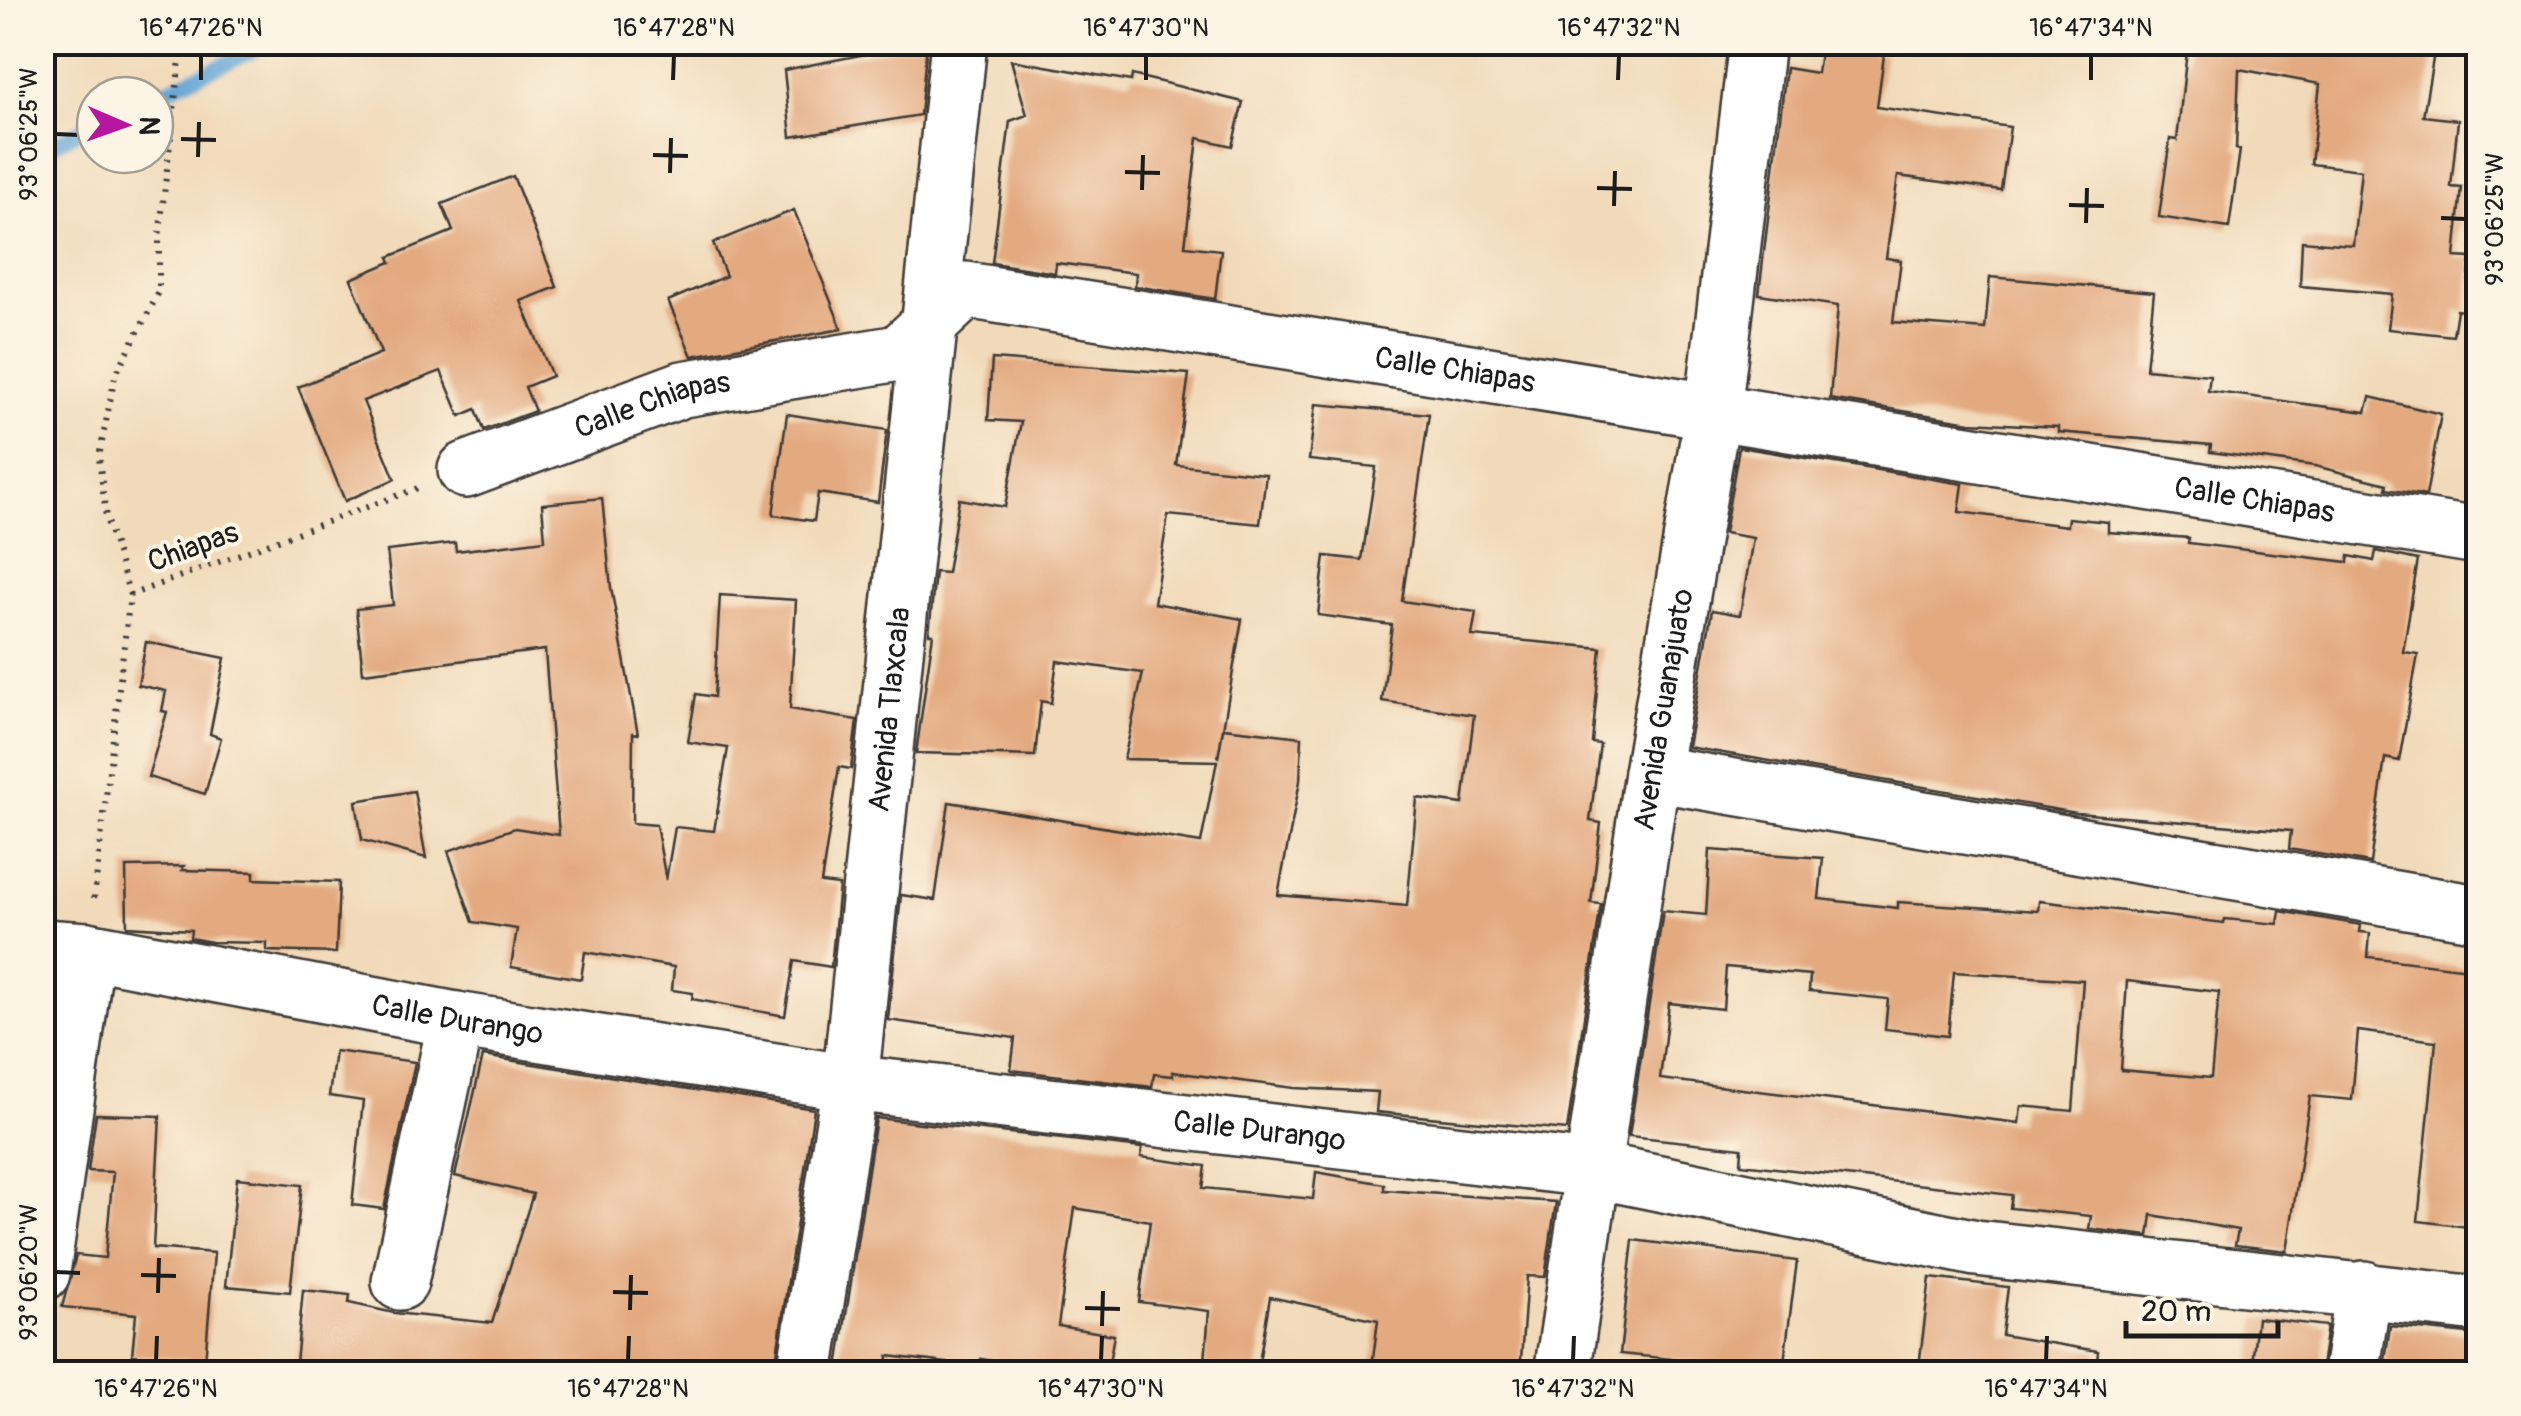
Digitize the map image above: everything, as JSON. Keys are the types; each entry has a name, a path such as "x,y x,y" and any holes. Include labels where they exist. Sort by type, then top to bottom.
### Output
{"street":[{"name":"Avenida Tlaxcala","path":"805,1374 850,1083 933,320 959,42"},
{"name":"Avenida Guanajuato","path":"1562,1374 1652,773 1712,411 1754,59"},
{"name":"Calle Chiapas","path":"466,470 682,389 899,354 966,290 2478,536"},
{"path":"1652,773 2478,913"},
{"name":"Calle Durango","path":"65,949 456,1020 850,1083 1591,1169 1976,1248 2478,1304"},
{"path":"42,1273 65,949"},
{"path":"400,1282 456,1020"},
{"path":"2352,1374 2364,1290"}],"path":[{"path":"130,594 106,518 99,456 115,376 160,292 159,237 182,42"},
{"name":"Chiapas","path":"99,860 130,594 466,470"}],"building":[{"path":"927,42 920,115 791,137 784,70"},
{"path":"2188,42 2436,42 2423,116 2458,120 2451,187 2462,188 2455,257 2471,258 2466,311 2457,310 2453,336 2388,329 2392,294 2300,286 2302,241 2353,245 2361,170 2311,164 2320,84 2239,69 2236,149 2240,150 2229,228 2159,217 2170,139 2177,140"},
{"path":"1821,46 1884,55 1877,107 2010,127 2001,190 1898,176 1886,258 1901,260 1893,322 1985,329 1990,277 2154,292 2146,369 2210,375 2208,391 2366,412 2370,397 2441,414 2426,496 2386,489 2387,484 2315,466 2210,452 2211,445 2058,432 2058,427 1970,422 1830,399 1838,306 1759,294 1786,68 1817,73"},
{"path":"1011,60 1131,81 1132,75 1243,102 1232,146 1198,138 1185,246 1221,250 1215,299 1135,286 1136,273 1056,263 1055,273 992,263 1010,121 1027,115"},
{"path":"513,176 557,287 521,301 552,376 525,387 535,411 484,430 476,409 460,416 441,371 363,401 395,479 345,501 298,387 381,353 351,279 391,262 389,257 453,231 442,204"},
{"path":"794,210 842,329 692,356 668,301 726,276 713,243"},
{"path":"992,359 1189,374 1176,465 1266,474 1260,524 1168,515 1154,603 1242,619 1223,728 1302,737 1300,781 1278,895 1407,906 1417,798 1463,804 1474,715 1382,701 1392,625 1318,615 1325,556 1362,560 1376,467 1309,460 1316,404 1429,414 1402,601 1476,612 1472,636 1601,648 1592,743 1600,744 1590,821 1601,823 1591,903 1601,904 1567,1130 1376,1112 1378,1092 1294,1088 1173,1072 1173,1076 1154,1074 1152,1087 1011,1070 1015,1038 888,1020 901,895 935,900 949,802 1201,843 1217,761 1124,759 1143,673 1057,661 1051,703 1041,701 1035,756 916,753 933,634 929,634 935,572 947,573 959,499 1005,507 1021,422 988,420"},
{"path":"787,414 887,430 878,502 818,493 814,521 773,515"},
{"path":"1739,447 1963,484 1959,512 2067,526 2068,518 2108,522 2108,532 2189,538 2188,543 2348,562 2349,556 2374,561 2376,551 2418,560 2403,652 2418,654 2399,761 2385,758 2370,863 2289,849 2291,831 2077,813 1688,747 1712,610 1740,615 1753,538 1724,533"},
{"path":"602,498 611,588 638,734 633,733 632,823 656,825 666,880 675,827 714,831 728,748 688,742 696,694 714,697 720,595 796,600 790,709 857,720 851,769 839,767 821,883 839,885 831,967 794,961 785,1016 692,999 693,993 672,990 674,967 585,952 581,979 511,967 517,929 473,922 448,851 515,828 559,835 545,650 363,673 356,609 393,605 387,551 455,543 456,551 545,540 542,504"},
{"path":"146,642 225,658 210,734 221,738 205,794 148,777 167,712 162,711 166,691 138,685"},
{"path":"414,791 426,858 362,840 356,801"},
{"path":"1710,850 1823,858 1819,899 1898,908 1898,902 2038,911 2039,901 2224,923 2225,919 2278,924 2280,911 2361,925 2360,932 2370,933 2368,957 2478,970 2478,1228 2418,1221 2436,1041 2358,1031 2352,1100 2310,1096 2287,1251 2235,1245 2238,1230 2152,1215 2149,1236 2089,1229 2091,1216 2010,1208 2012,1195 1741,1164 1742,1148 1629,1136 1663,911 1706,915","holes":["1726,967 1810,975 1809,991 1888,999 1885,1029 1948,1036 1954,972 2083,980 2073,1111 2021,1106 2019,1123 1660,1079 1669,1003 1723,1009","2127,981 2219,992 2211,1078 2121,1070"]},
{"path":"184,866 182,870 254,872 254,879 339,882 336,953 267,951 267,943 212,942 190,938 191,930 127,926 126,867"},
{"path":"335,1051 415,1062 384,1209 352,1205 363,1101 329,1096"},
{"path":"483,1056 814,1109 774,1374 295,1374 303,1290 350,1295 349,1303 394,1313 492,1323 533,1194 455,1176"},
{"path":"96,1114 160,1116 153,1248 214,1253 205,1362 132,1355 136,1314 62,1307 76,1255 105,1258 113,1172 88,1171"},
{"path":"876,1118 1142,1148 1141,1157 1206,1166 1203,1188 1313,1199 1316,1172 1384,1184 1384,1190 1556,1202 1545,1277 1527,1276 1520,1374 1371,1374 1378,1320 1270,1297 1257,1374 1204,1374 1209,1311 1139,1302 1150,1221 1075,1208 1058,1326 1114,1335 1107,1374 1071,1374 981,1359 980,1367 888,1356 886,1374 837,1374"},
{"path":"237,1178 302,1185 290,1292 226,1286"},
{"path":"1633,1240 1797,1261 1783,1370 1620,1354"},
{"path":"1930,1278 2008,1287 2002,1335 2098,1351 2096,1374 1918,1374"},
{"path":"2257,1318 2327,1326 2320,1374 2251,1374"},
{"path":"2390,1326 2478,1335 2478,1374 2383,1374"}],"waterway":[{"path":"175,86 272,42"},
{"path":"42,151 75,133"}]}
